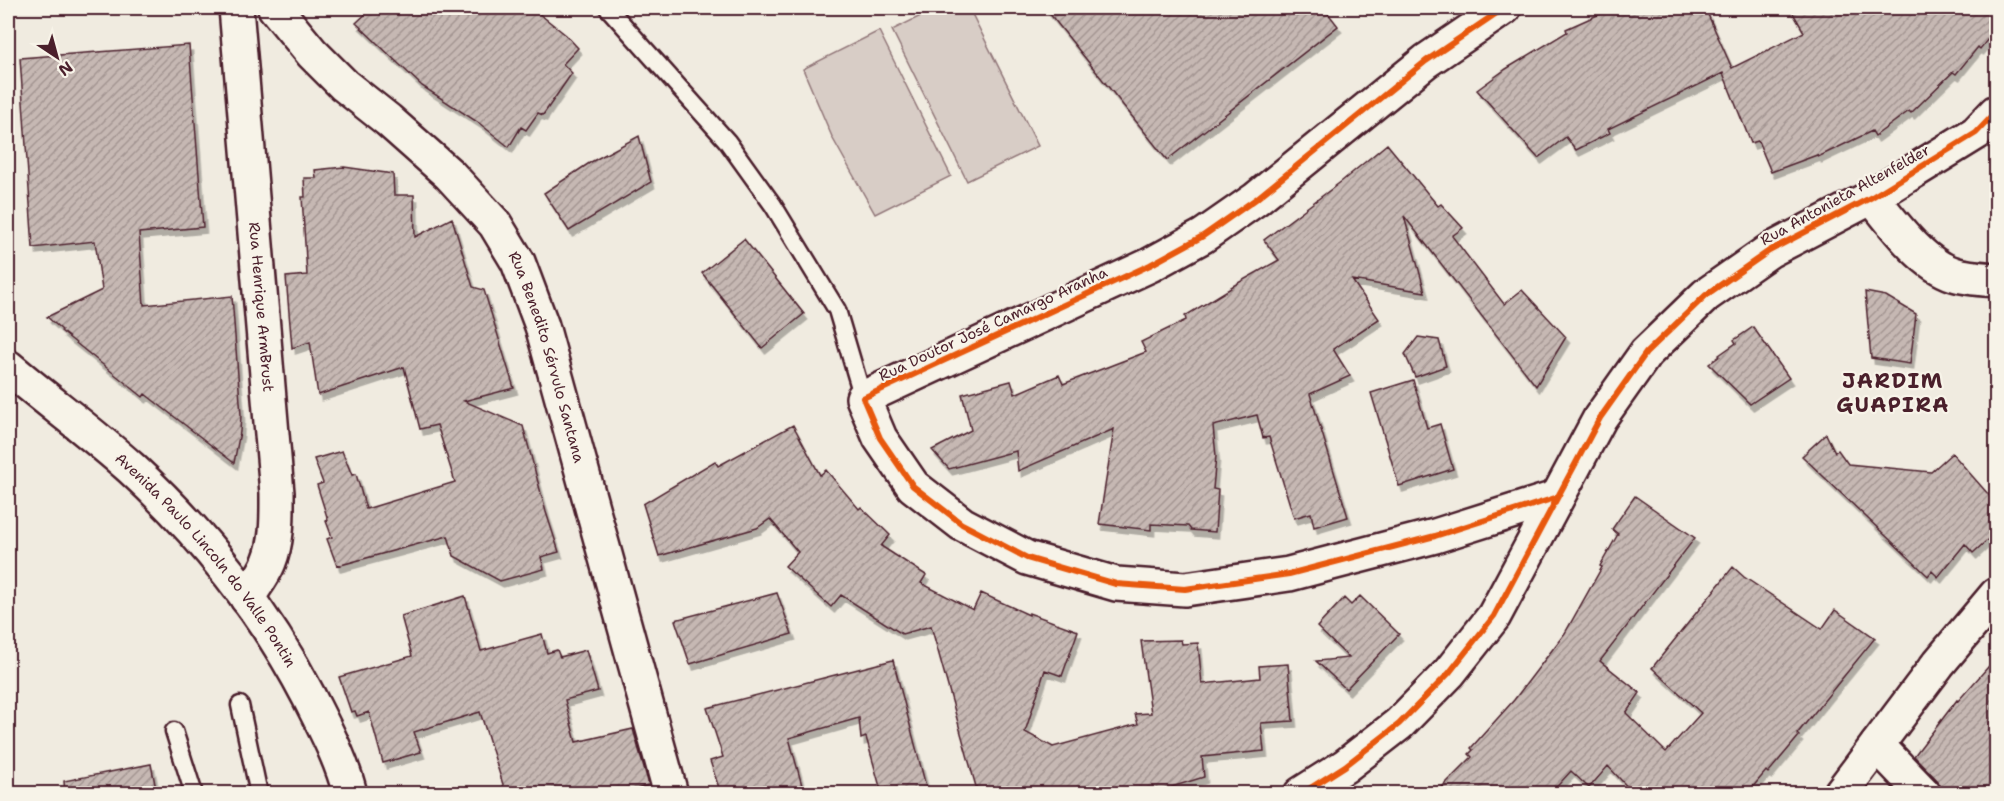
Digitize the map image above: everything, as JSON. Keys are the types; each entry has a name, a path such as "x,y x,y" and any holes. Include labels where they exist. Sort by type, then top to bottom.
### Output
{"street":[{"name":"Rua Henrique ArmBrust","path":"236,8 277,493 277,527 274,543 268,563 247,598"},
{"name":"Rua Benedito Sérvulo Santana","path":"275,8 312,53 344,85 450,174 495,224 518,262 542,326 672,794"},
{"name":"Rua Doutor José Camargo Aranha","path":"864,398 1150,265 1203,236 1256,199 1426,61 1504,8"},
{"name":"Rua Antonieta Altenfelder","path":"1301,794 1345,766 1399,724 1449,673 1494,616 1555,498 1600,418 1646,353 1706,295 1769,251 1872,197 1976,134 1996,112"},
{"path":"1872,197 1904,237 1925,257 1954,274 1996,280"},
{"name":"Avenida Paulo Lincoln do Valle Pontin","path":"8,367 130,468 190,527 247,598 288,656 323,724 343,791"},
{"path":"864,398 880,438 913,486 962,524 1027,558 1116,584 1185,589 1290,574 1435,536 1555,498"},
{"path":"1840,794 1938,664 1996,595"},
{"path":"1877,745 1924,794"}],"lane":[{"path":"608,8 727,141 778,214 837,310 864,398"},
{"path":"240,705 259,794"},
{"path":"174,731 194,794"}],"shaded area":[{"path":"937,8 969,8 1038,146 967,181 892,30"},
{"path":"879,31 951,176 875,214 833,139 803,69"}],"building":[{"path":"372,8 532,8 566,35 578,48 563,64 572,73 543,115 538,113 526,130 521,127 509,147 479,123 422,86 356,23"},
{"path":"1045,8 1324,8 1338,26 1167,160"},
{"path":"1613,8 1705,8 1732,68 1804,32 1790,8 1996,8 1996,29 1956,74 1953,72 1911,113 1909,111 1875,136 1872,131 1818,157 1817,155 1771,172 1758,141 1751,143 1723,73 1608,129 1610,133 1576,150 1566,137 1538,158 1477,90 1506,69 1567,32 1566,29"},
{"path":"189,45 203,227 139,233 144,305 232,296 241,415 234,463 145,394 143,397 47,317 102,290 95,241 33,248 20,58"},
{"path":"639,136 651,182 569,231 544,193 591,162"},
{"path":"1387,144 1438,206 1441,204 1463,228 1452,236 1504,304 1522,290 1566,337 1536,386 1404,216 1425,292 1352,280 1379,319 1333,349 1350,376 1310,394 1348,517 1314,527 1311,513 1294,518 1269,437 1263,438 1257,415 1213,426 1216,456 1213,489 1218,490 1215,532 1191,530 1188,526 1151,524 1151,530 1099,524 1114,429 1018,471 1016,451 949,469 932,450 971,430 962,394 1011,381 1015,394 1059,375 1063,384 1146,352 1141,342 1186,320 1185,316 1279,260 1264,240"},
{"path":"344,167 393,174 394,195 414,195 415,237 452,218 473,287 484,290 514,388 464,401 523,426 559,552 541,557 544,569 500,581 454,556 448,536 337,566 327,539 332,537 317,485 323,483 314,459 342,451 352,475 356,474 366,509 455,482 437,425 420,429 404,367 318,395 310,342 292,348 286,277 307,275 302,197 305,197 304,178 316,178 315,170"},
{"path":"744,239 804,314 762,348 702,273"},
{"path":"1865,292 1886,296 1916,314 1910,364 1871,358"},
{"path":"1753,327 1789,378 1750,404 1709,364 1736,343 1734,340"},
{"path":"1418,337 1439,340 1446,366 1415,377 1405,354"},
{"path":"1413,380 1427,428 1440,424 1453,469 1399,486 1371,393"},
{"path":"793,425 820,475 826,470 859,509 861,507 890,535 881,546 926,575 921,583 973,610 981,593 1029,615 1029,613 1078,631 1062,676 1045,670 1025,732 1053,747 1138,724 1135,714 1151,713 1141,641 1181,640 1182,644 1198,643 1202,684 1260,678 1259,666 1288,664 1293,721 1261,723 1264,751 1202,757 1204,777 1149,794 978,794 931,626 902,634 841,595 831,607 785,566 798,552 770,519 757,528 659,556 643,504 715,461 718,466"},
{"path":"1826,434 1835,452 1838,450 1848,464 1931,472 1952,453 1996,503 1996,532 1973,553 1965,544 1938,577 1932,571 1928,576 1802,456"},
{"path":"1635,496 1695,538 1600,661 1640,693 1626,713 1666,752 1701,713 1652,668 1733,567 1744,577 1822,629 1835,610 1875,638 1797,734 1799,736 1747,794 1634,794 1608,766 1589,788 1571,771 1550,794 1435,794 1472,757 1469,754 1473,750 1471,748 1514,700 1565,633 1618,534 1612,529"},
{"path":"777,593 792,634 690,664 675,620"},
{"path":"465,596 481,651 542,634 547,653 557,650 560,657 586,650 598,691 565,700 576,742 633,729 649,785 619,794 506,794 480,712 414,732 421,752 383,763 369,712 357,716 355,711 351,712 339,677 412,656 401,616"},
{"path":"1360,596 1399,634 1346,689 1316,661 1349,658 1317,627 1344,598 1351,605"},
{"path":"1996,658 1996,794 1942,794 1938,781 1914,756 1957,700"},
{"path":"893,660 928,794 882,794 866,737 861,739 859,718 789,738 803,789 786,794 721,794 710,761 723,757 707,708"},
{"path":"151,764 157,794 65,794 64,781"}],"cycle path":[{"path":"1504,8 1426,61 1256,199 1203,236 1150,265 863,398 880,438 913,486 962,524 1027,558 1116,584 1185,589 1289,574 1435,536 1555,498"},
{"path":"1301,794 1345,766 1399,724 1449,673 1494,616 1600,418 1646,353 1706,295 1769,251 1872,197 1976,133 1996,112"}],"district":[{"name":"JARDIM GUAPIRA","path":"1893,393"}]}
